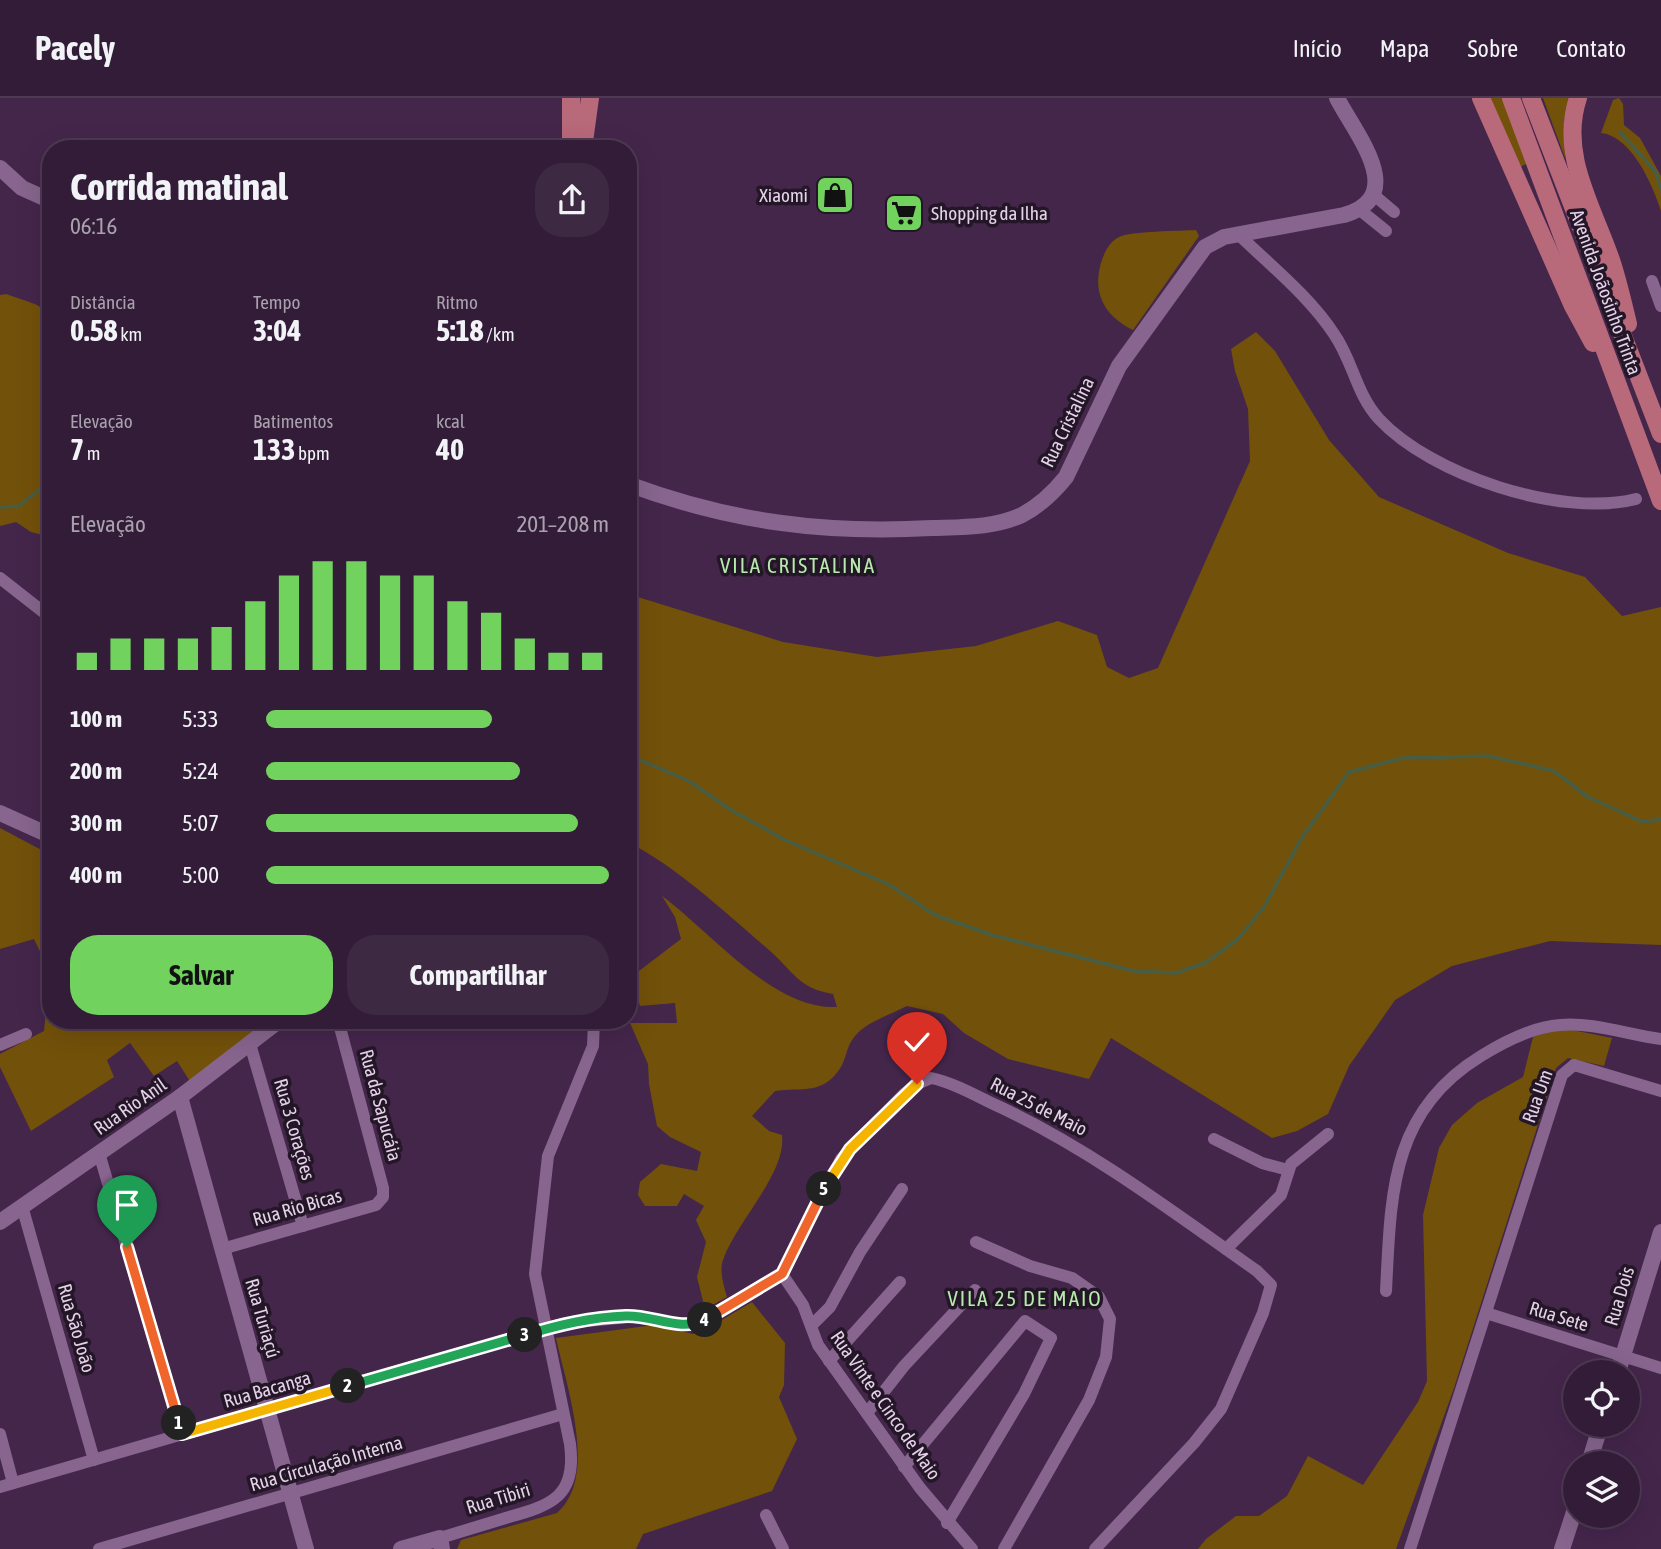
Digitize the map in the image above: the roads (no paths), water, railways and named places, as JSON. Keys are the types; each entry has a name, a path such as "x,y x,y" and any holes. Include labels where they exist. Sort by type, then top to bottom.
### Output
{"main road":[{"path":"570,98 571,140"},
{"path":"584,140 590,98"},
{"path":"1481,98 1573,306 1623,400"},
{"name":"Avenida Joãosinho Trinta","path":"1511,98 1661,501"},
{"name":"Avenida Joãosinho Trinta","path":"1531,98 1643,388 1659,422"},
{"path":"1578,98 1572,143 1576,167 1612,262 1643,388"}],"street":[{"path":"579,140 582,98"},
{"path":"1336,98 1374,166 1377,183 1374,195 1360,210 1386,231"},
{"path":"0,168 22,188 42,197"},
{"path":"1374,195 1394,212"},
{"name":"Rua Cristalina","path":"637,487 708,509 810,528 887,531 986,526 1023,514 1055,490 1066,477 1119,366 1197,256 1214,241 1238,234 1335,218 1360,210"},
{"path":"1238,234 1327,324 1341,346 1366,403 1380,420 1410,444 1457,470 1524,493 1593,504 1636,499"},
{"path":"1651,281 1661,306"},
{"path":"0,578 42,611"},
{"path":"0,813 42,832"},
{"path":"1386,1291 1398,1163 1422,1108 1438,1088 1502,1043 1550,1027 1581,1025 1661,1039"},
{"name":"Rua Rio Anil","path":"0,1222 180,1097 269,1029"},
{"name":"Rua da Sapucáia","path":"340,1029 383,1188 381,1201"},
{"path":"594,1029 593,1046 545,1169 534,1274 545,1329 579,1320 624,1316 653,1318 677,1325 695,1324 782,1274"},
{"path":"0,1045 26,1034"},
{"name":"Rua 3 Corações","path":"250,1044 303,1226"},
{"name":"Rua Um","path":"1410,1549 1574,1065 1661,1091"},
{"name":"Rua 25 de Maio","path":"782,1274 841,1159 904,1094 926,1079 950,1084 1048,1129 1141,1188 1271,1285 1251,1342 1221,1409 1209,1426 1095,1549"},
{"name":"Rua Turiaçú","path":"180,1097 306,1549"},
{"path":"1226,1249 1281,1195 1292,1164 1328,1134"},
{"path":"1214,1139 1262,1163 1288,1170"},
{"path":"99,1153 182,1434"},
{"path":"811,1326 830,1307 860,1252 902,1189"},
{"name":"Rua Rio Bicas","path":"222,1249 376,1205 381,1201"},
{"name":"Rua São João","path":"22,1206 94,1460"},
{"name":"Rua Dois","path":"1622,1360 1661,1232"},
{"path":"976,1242 1030,1266 1072,1278 1099,1297 1110,1319 1105,1357 1089,1399 1004,1549"},
{"name":"Rua Vinte e Cinco de Maio","path":"782,1274 803,1305 818,1345 947,1523 972,1549"},
{"path":"830,1361 900,1282"},
{"path":"867,1413 904,1366 975,1290"},
{"name":"Rua Um","path":"1417,1549 1490,1314"},
{"name":"Rua Sete","path":"1490,1314 1661,1368"},
{"path":"904,1466 1025,1321 1051,1338 1024,1394 947,1523"},
{"name":"Rua Bacanga","path":"0,1487 545,1329"},
{"name":"Rua Tibiri","path":"401,1549 441,1543 541,1508 558,1497 565,1488 571,1468 545,1329"},
{"name":"Rua Circulação Interna","path":"99,1549 563,1414"},
{"path":"0,1434 13,1483"},
{"path":"766,1515 783,1549"},
{"path":"1562,1549 1569,1528"}],"waterway":[{"path":"1620,132 1655,171 1661,189"},
{"path":"0,507 19,506 42,487"},
{"path":"637,759 689,781 731,810 785,840 888,884 935,915 992,935 1134,971 1176,973 1205,963 1238,939 1264,907 1301,839 1349,772 1403,758 1489,756 1554,771 1588,797 1643,822 1661,819"}],"place":[{"name":"Xiaomi","path":"835,195"},
{"name":"Shopping da Ilha","path":"904,213"}],"district":[{"name":"VILA CRISTALINA","path":"798,565"},
{"name":"VILA 25 DE MAIO","path":"1025,1298"}]}
